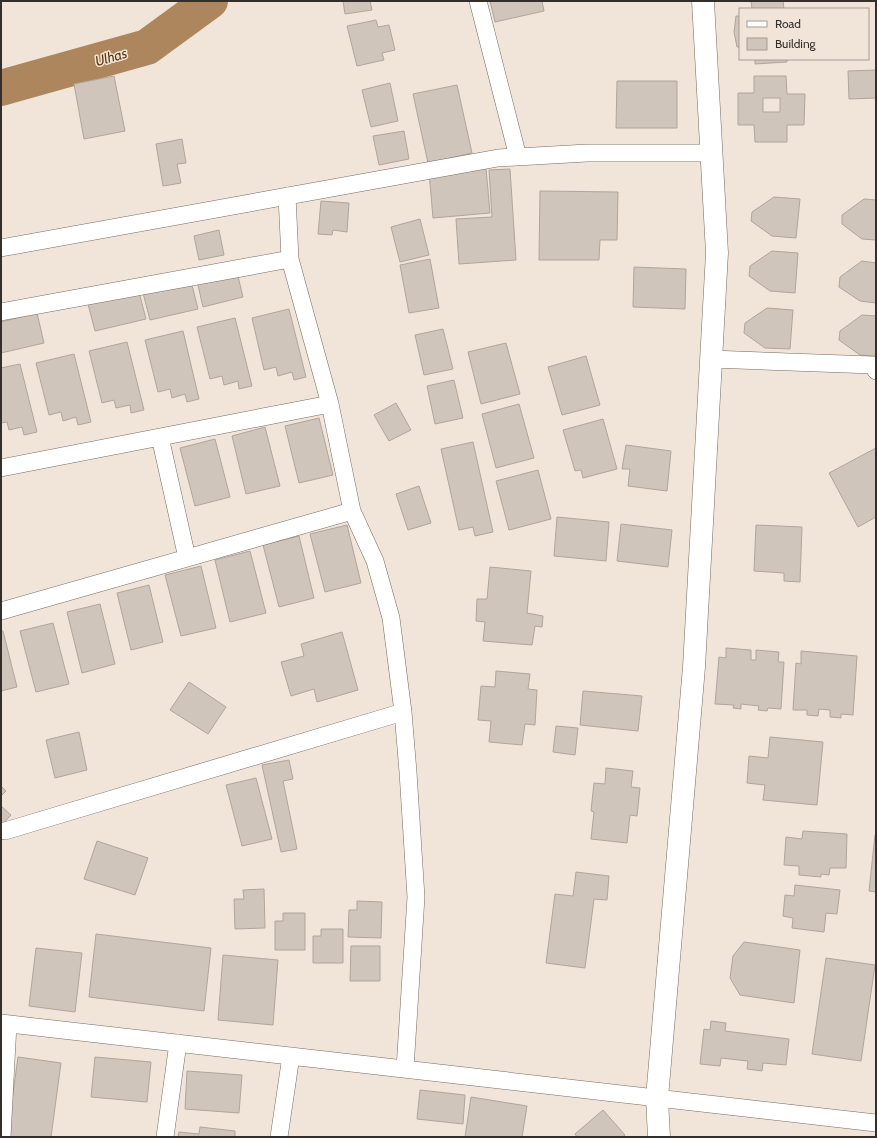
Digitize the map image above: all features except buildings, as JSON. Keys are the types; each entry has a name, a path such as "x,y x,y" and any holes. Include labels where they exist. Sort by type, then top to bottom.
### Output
{"street":[{"path":"478,1 518,157"},
{"path":"659,1137 657,1098 694,667 717,253 703,1"},
{"path":"1,248 498,158 587,153 712,153"},
{"path":"287,196 290,259 330,404 352,511 375,561 390,618 403,712 416,897 405,1069"},
{"path":"1,312 290,259"},
{"path":"711,359 873,365 876,371"},
{"path":"1,468 330,404"},
{"path":"160,437 187,558"},
{"path":"1,611 352,511"},
{"path":"5,831 403,712"},
{"path":"2,1137 4,1024 876,1123"},
{"path":"165,1137 178,1043"},
{"path":"278,1137 292,1056"}],"waterway":[{"name":"Ulhas","path":"1,88 147,47 210,1"}]}
